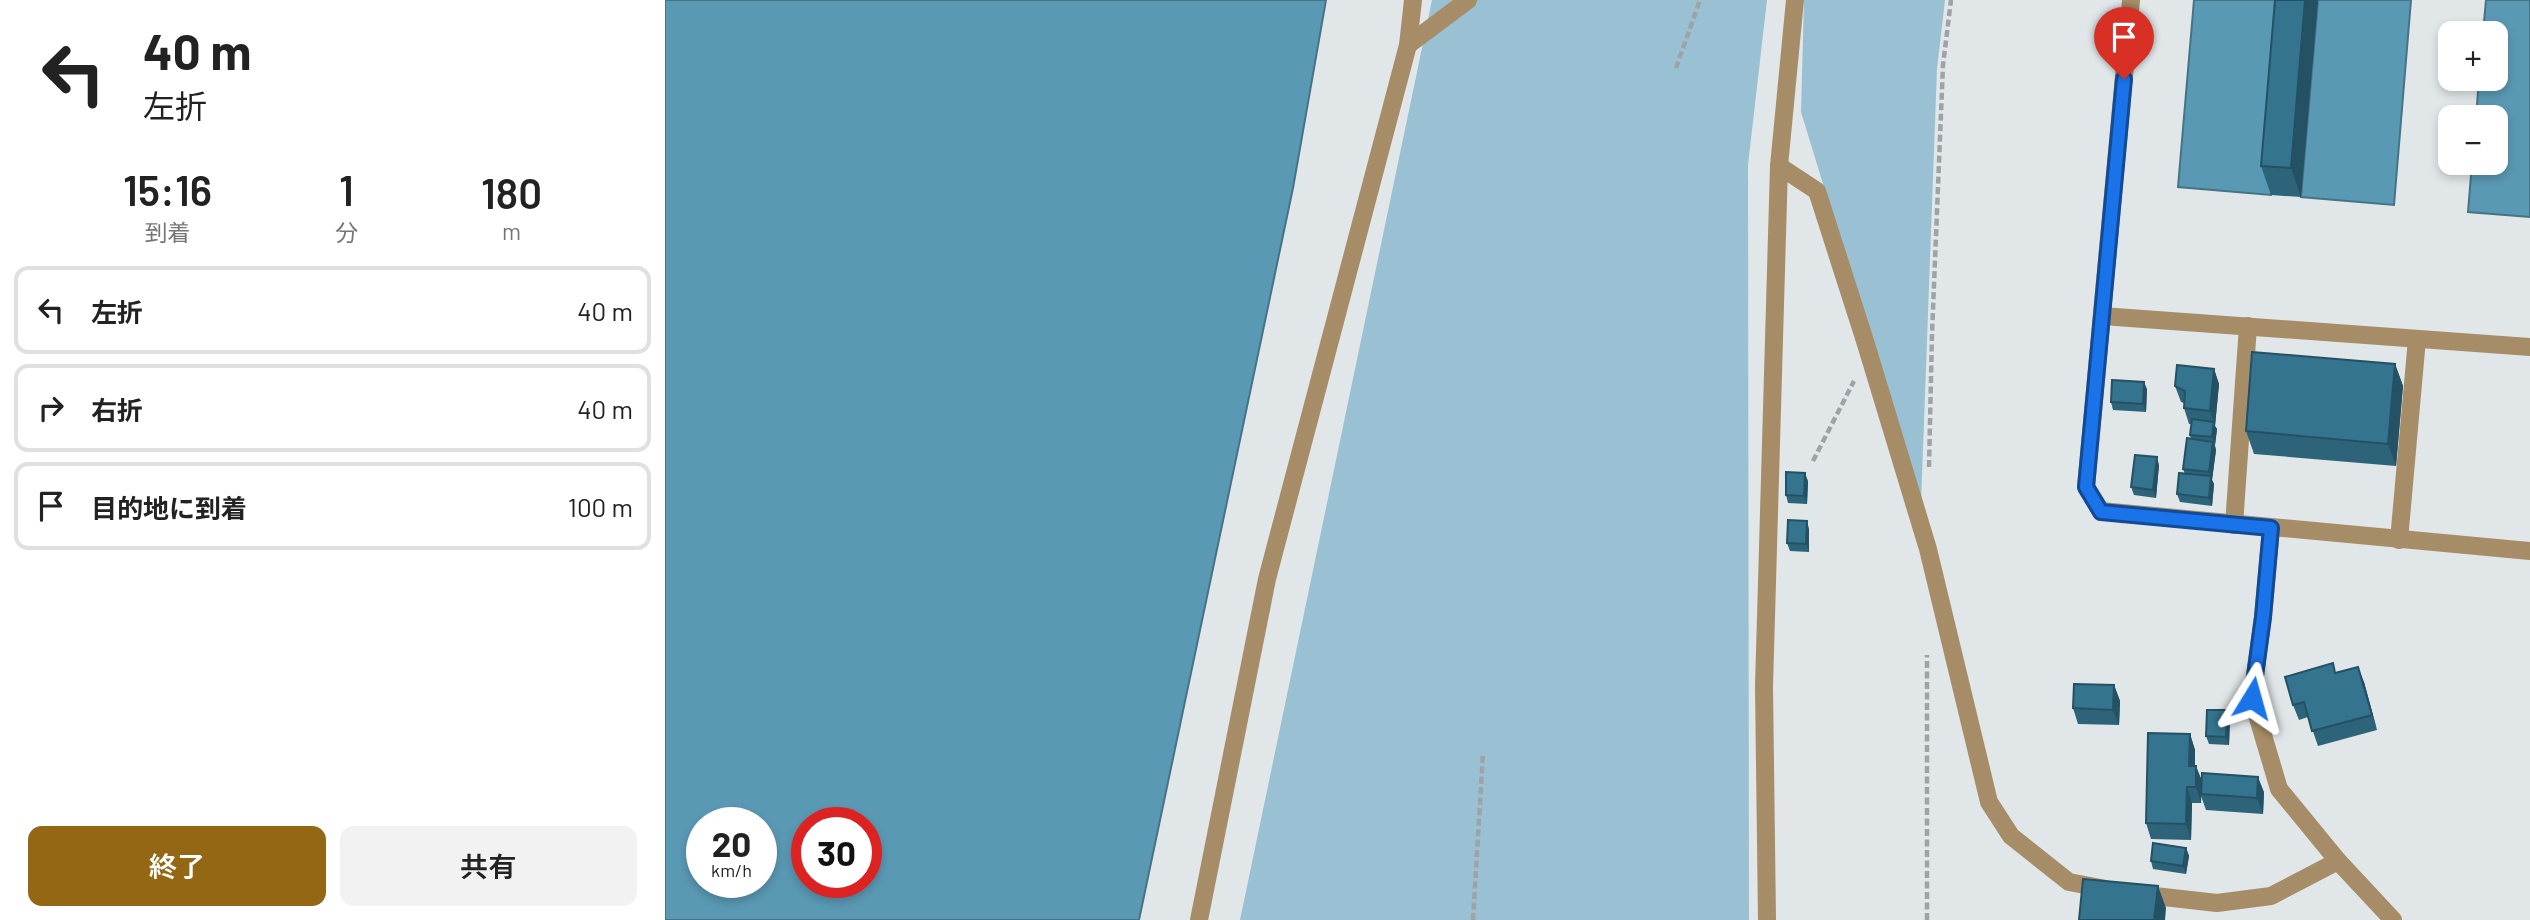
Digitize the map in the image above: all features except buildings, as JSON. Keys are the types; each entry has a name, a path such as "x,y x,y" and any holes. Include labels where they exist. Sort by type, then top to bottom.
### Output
{"street":[{"path":"1199,920 1267,579 1408,45 1413,0"},
{"path":"1408,45 1468,0"},
{"path":"1767,920 1764,686 1779,166 1795,0"},
{"path":"2131,0 2086,487 2101,512 2530,551"},
{"path":"1779,166 1817,191 1928,549 1989,802 2011,835 2069,882 2127,893 2217,903 2271,896 2338,860"},
{"path":"2102,316 2530,347"},
{"path":"2234,524 2248,327"},
{"path":"2399,540 2417,339"},
{"path":"2271,528 2252,698 2279,789 2338,860 2393,920"}],"path":[{"path":"1676,68 1700,0"},
{"path":"1929,468 1943,65 1951,0"},
{"path":"1813,461 1869,352"},
{"path":"1927,645 1927,920"},
{"path":"1473,920 1483,753"}],"shaded area":[{"path":"665,0 1326,0 1293,188 1139,920 665,920"},
{"path":"1432,0 1767,0 1748,165 1749,920 1240,920"},
{"path":"1804,0 1945,0 1937,69 1921,504 1801,112"},
{"path":"2194,0 2288,0 2271,195 2178,187"},
{"path":"2318,0 2411,0 2394,205 2301,197"},
{"path":"2486,0 2530,0 2530,217 2468,212 2471,175 2508,175 2508,105 2477,105 2478,91 2508,91 2508,21 2484,21"}],"route":[{"path":"2124,79 2086,487 2101,512 2271,528 2252,698"}]}
